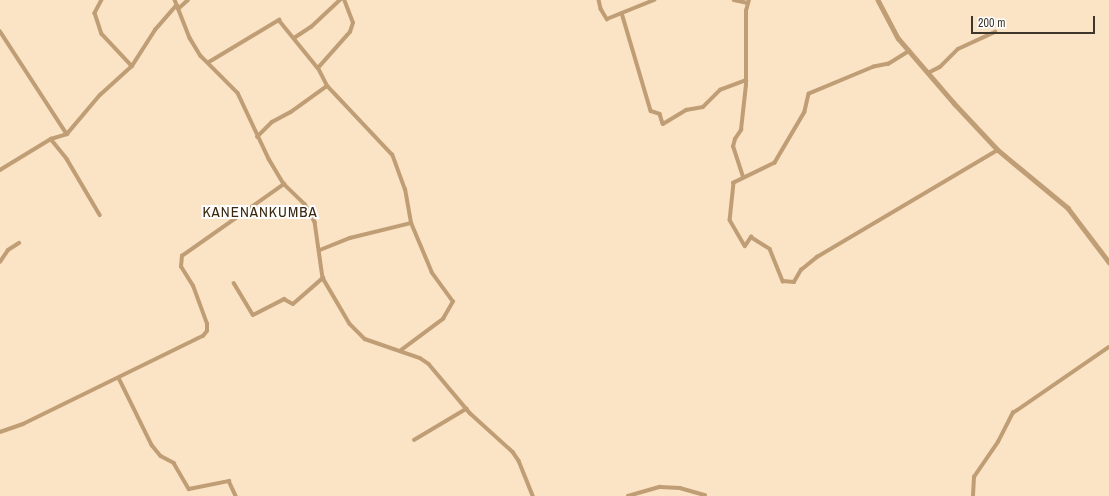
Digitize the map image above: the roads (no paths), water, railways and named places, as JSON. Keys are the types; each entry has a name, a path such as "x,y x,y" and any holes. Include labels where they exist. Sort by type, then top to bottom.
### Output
{"street":[{"path":"102,0 95,13 102,34 132,66"},
{"path":"175,0 190,38 209,62 238,93 257,137 284,184 306,204 315,222 323,278 341,312 358,333 365,339 400,351 429,364 466,409 513,452 519,461 533,496"},
{"path":"0,170 51,139 67,134 100,95 132,66 155,30 177,7 188,0"},
{"path":"294,38 311,27 340,0"},
{"path":"318,68 350,32 353,23 344,0"},
{"path":"599,0 600,9 607,19 654,0"},
{"path":"734,0 749,1 746,11 746,80 741,130 735,139 733,147 743,177"},
{"path":"878,0 898,38 928,73 998,150 1068,208 1109,262"},
{"path":"622,13 651,110 660,114 663,124 686,110 703,107 720,90 746,80"},
{"path":"209,62 280,20 318,68 327,86 392,155 405,190 412,223 432,273 453,302 443,319 400,351"},
{"path":"0,31 67,134"},
{"path":"928,73 940,67 958,50 996,32"},
{"path":"910,51 889,64 874,67 809,94 805,112 775,163 743,177 734,183 730,220 745,246 750,237 770,249 783,281 794,282 801,270 817,257 998,150"},
{"path":"257,137 272,122 291,112 327,86"},
{"path":"51,139 67,159 100,215"},
{"path":"0,432 23,424 119,378 207,331 193,286 181,267 182,256 284,184"},
{"path":"320,250 350,238 412,223"},
{"path":"0,262 8,250 19,243"},
{"path":"234,283 253,315 284,299 293,304 323,278"},
{"path":"973,496 974,476 998,442 1013,412 1109,347"},
{"path":"119,378 152,445 161,456 174,463 189,489 229,482 236,496"},
{"path":"414,440 466,409"},
{"path":"628,496 660,487 680,488 705,495"}],"district":[{"name":"KANENANKUMBA","path":"260,212"}]}
